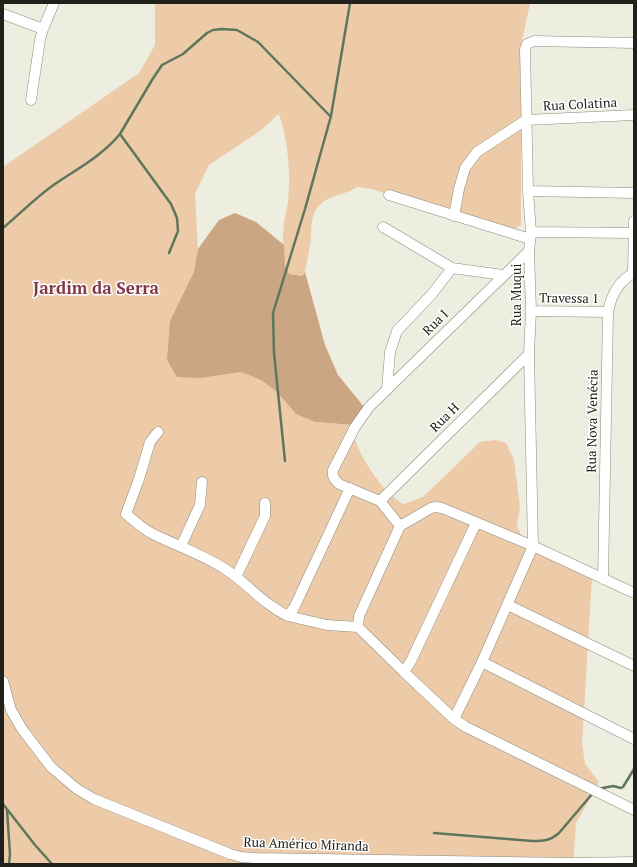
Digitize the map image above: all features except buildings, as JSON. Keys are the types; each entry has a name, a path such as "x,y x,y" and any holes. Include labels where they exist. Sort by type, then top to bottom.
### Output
{"street":[{"path":"31,100 43,29 54,3"},
{"path":"3,14 43,29"},
{"name":"Rua Muqui","path":"533,546 529,354 531,311 530,235 525,49 527,44 534,41 634,42"},
{"path":"634,42 634,49"},
{"name":"Rua Colatina","path":"526,120 634,115"},
{"path":"454,216 458,190 465,168 477,152 526,120"},
{"path":"528,191 634,193"},
{"path":"389,195 454,216 530,235 634,234"},
{"path":"634,221 634,273"},
{"path":"383,227 452,268 503,275"},
{"name":"Rua I","path":"350,488 339,484 334,479 333,470 362,415 530,250"},
{"path":"387,390 390,352 397,331 432,294 452,268"},
{"name":"Rua Nova Venécia","path":"603,578 608,312 614,291 634,273"},
{"name":"Travessa 1","path":"531,311 608,312"},
{"name":"Rua H","path":"380,501 529,354"},
{"path":"158,432 150,442 139,479 126,514 152,533 223,568 277,611 288,616 327,625 358,627 454,719 466,728 634,810"},
{"path":"181,546 200,505 202,482"},
{"path":"288,616 294,608 350,488 380,501 400,526"},
{"path":"236,577 265,516 265,503"},
{"path":"358,627 358,616 400,526 431,508 442,508 533,546 634,594"},
{"path":"404,672 411,661 476,523"},
{"path":"454,719 482,662 533,546"},
{"path":"508,605 634,666"},
{"path":"482,662 634,739"},
{"name":"Rua Américo Miranda","path":"3,681 11,710 22,729 51,767 77,789 94,799 230,854 241,857 262,858 571,863 634,862"}],"shaded area":[{"path":"155,3 530,3 521,46 521,225 514,229 487,223 429,202 399,194 387,194 372,189 357,187 326,200 317,208 314,212 312,222 311,242 305,272 302,276 289,274 285,262 283,242 284,223 289,191 289,169 285,135 279,114 260,131 209,165 195,194 198,249 195,272 170,321 201,378 241,372 261,380 277,392 296,414 315,422 354,425 355,440 369,467 382,486 397,500 404,504 423,497 480,442 495,440 506,443 514,460 520,507 517,526 524,540 592,577 582,743 585,764 599,782 576,823 573,864 3,864 3,167 139,73 155,45"},
{"path":"235,213 256,222 284,245 285,265 289,274 302,276 305,272 325,345 338,375 365,408 354,425 315,422 296,414 277,392 261,380 241,372 201,378 177,377 167,360 170,321 194,272 198,249 219,220"}],"waterway":[{"path":"285,461 274,353 273,313 305,209 331,116 350,3"},
{"path":"3,228 48,189 106,149 120,134 162,65 183,54 207,33 213,30 237,30 258,42 330,116"},
{"path":"120,134 171,204 177,218 178,231 169,253"},
{"path":"598,789 613,786 623,787 634,769"},
{"path":"434,833 532,841 546,840 553,838 559,833 593,793"},
{"path":"3,804 52,864"},
{"path":"7,810 10,854 9,864"}],"district":[{"name":"Jardim da Serra","path":"96,289"}]}
